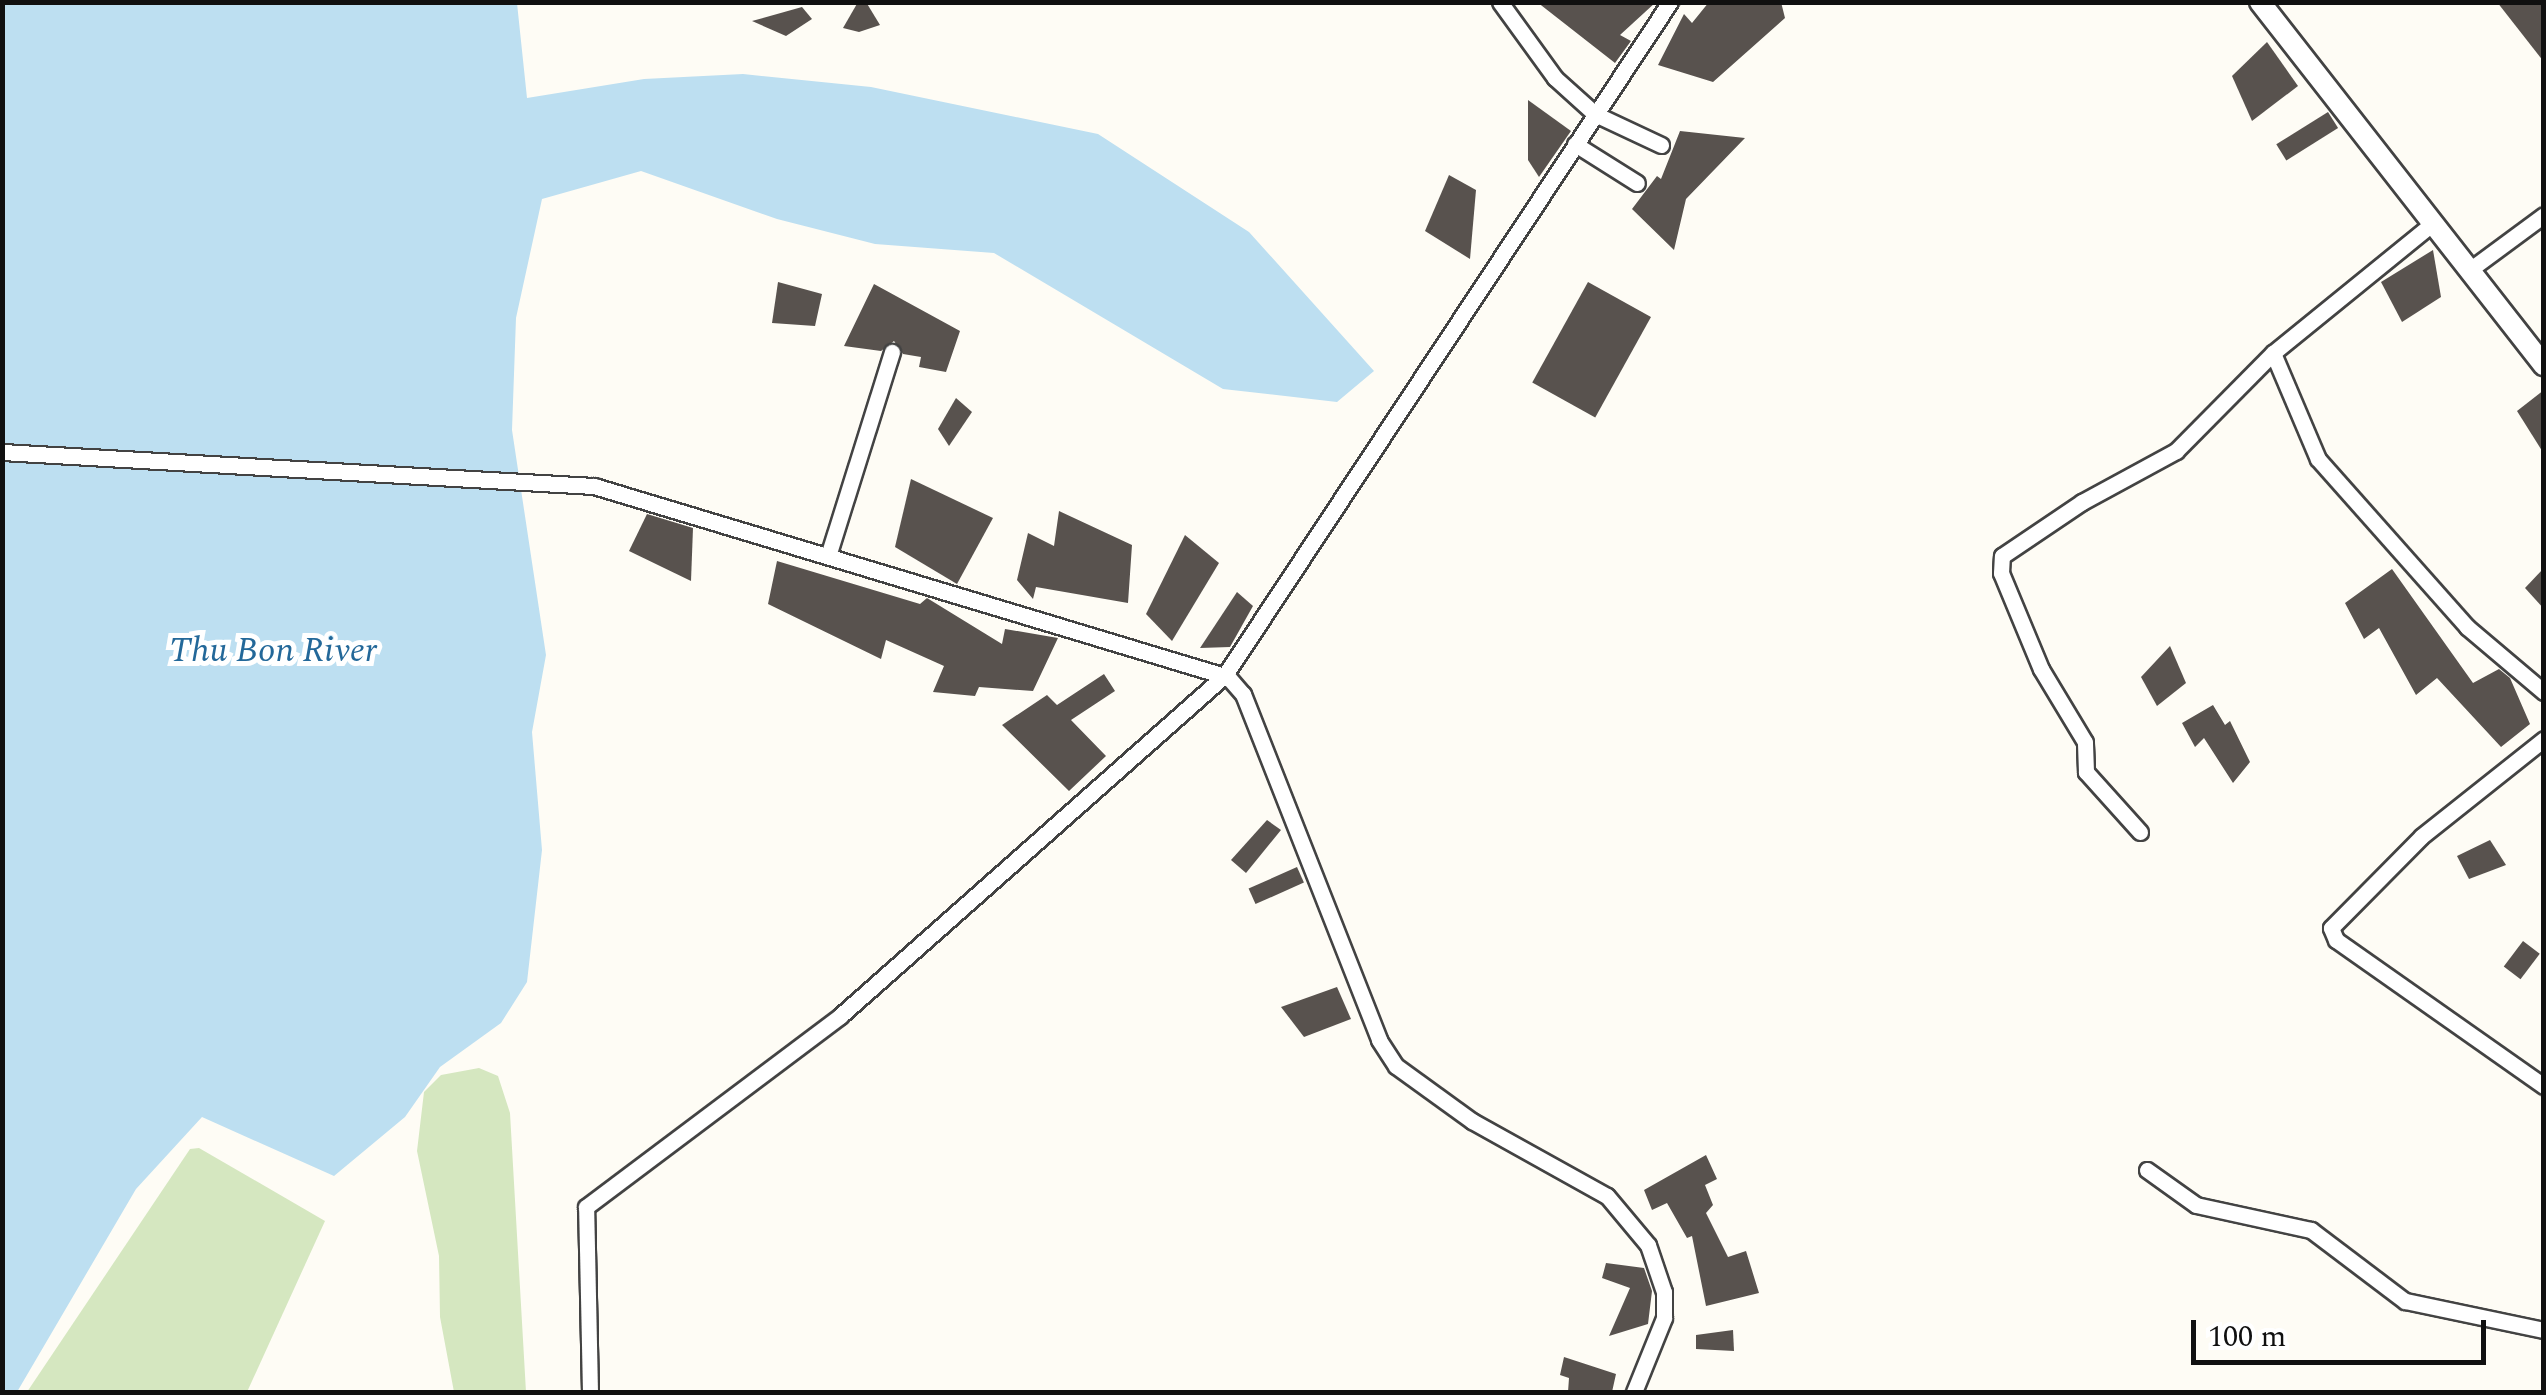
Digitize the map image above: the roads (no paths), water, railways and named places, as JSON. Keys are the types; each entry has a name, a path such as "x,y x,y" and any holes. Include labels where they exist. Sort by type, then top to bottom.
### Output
{"street":[{"path":"1500,2 1555,78 1595,114 1660,145"},
{"path":"590,1392 586,1207 840,1016 1224,675 1670,2"},
{"path":"2260,2 2544,365"},
{"path":"1575,144 1637,183"},
{"path":"2468,271 2544,215"},
{"path":"2140,832 2086,772 2082,732 2041,669 2000,562 2010,547 2082,502 2176,452 2274,353 2432,224"},
{"path":"828,556 892,352"},
{"path":"2274,353 2318,458 2467,627 2544,692"},
{"path":"2,452 594,486 1224,675 1243,694 1380,1040 1396,1066 1472,1121 1607,1196 1648,1244 1664,1292 1664,1318 1634,1392"},
{"path":"2544,739 2421,837 2331,928 2336,940 2544,1086"},
{"path":"2148,1170 2196,1205 2311,1230 2405,1301 2544,1330"}],"water":[{"name":"Thu Bon River","path":"3,3 517,3 527,98 644,79 743,74 871,87 1098,134 1249,232 1374,371 1337,402 1223,389 994,253 875,244 777,219 641,171 542,199 516,318 512,430 546,655 532,732 542,850 527,982 501,1023 440,1067 405,1117 334,1176 202,1117 136,1189 17,1392 3,1392"}]}
